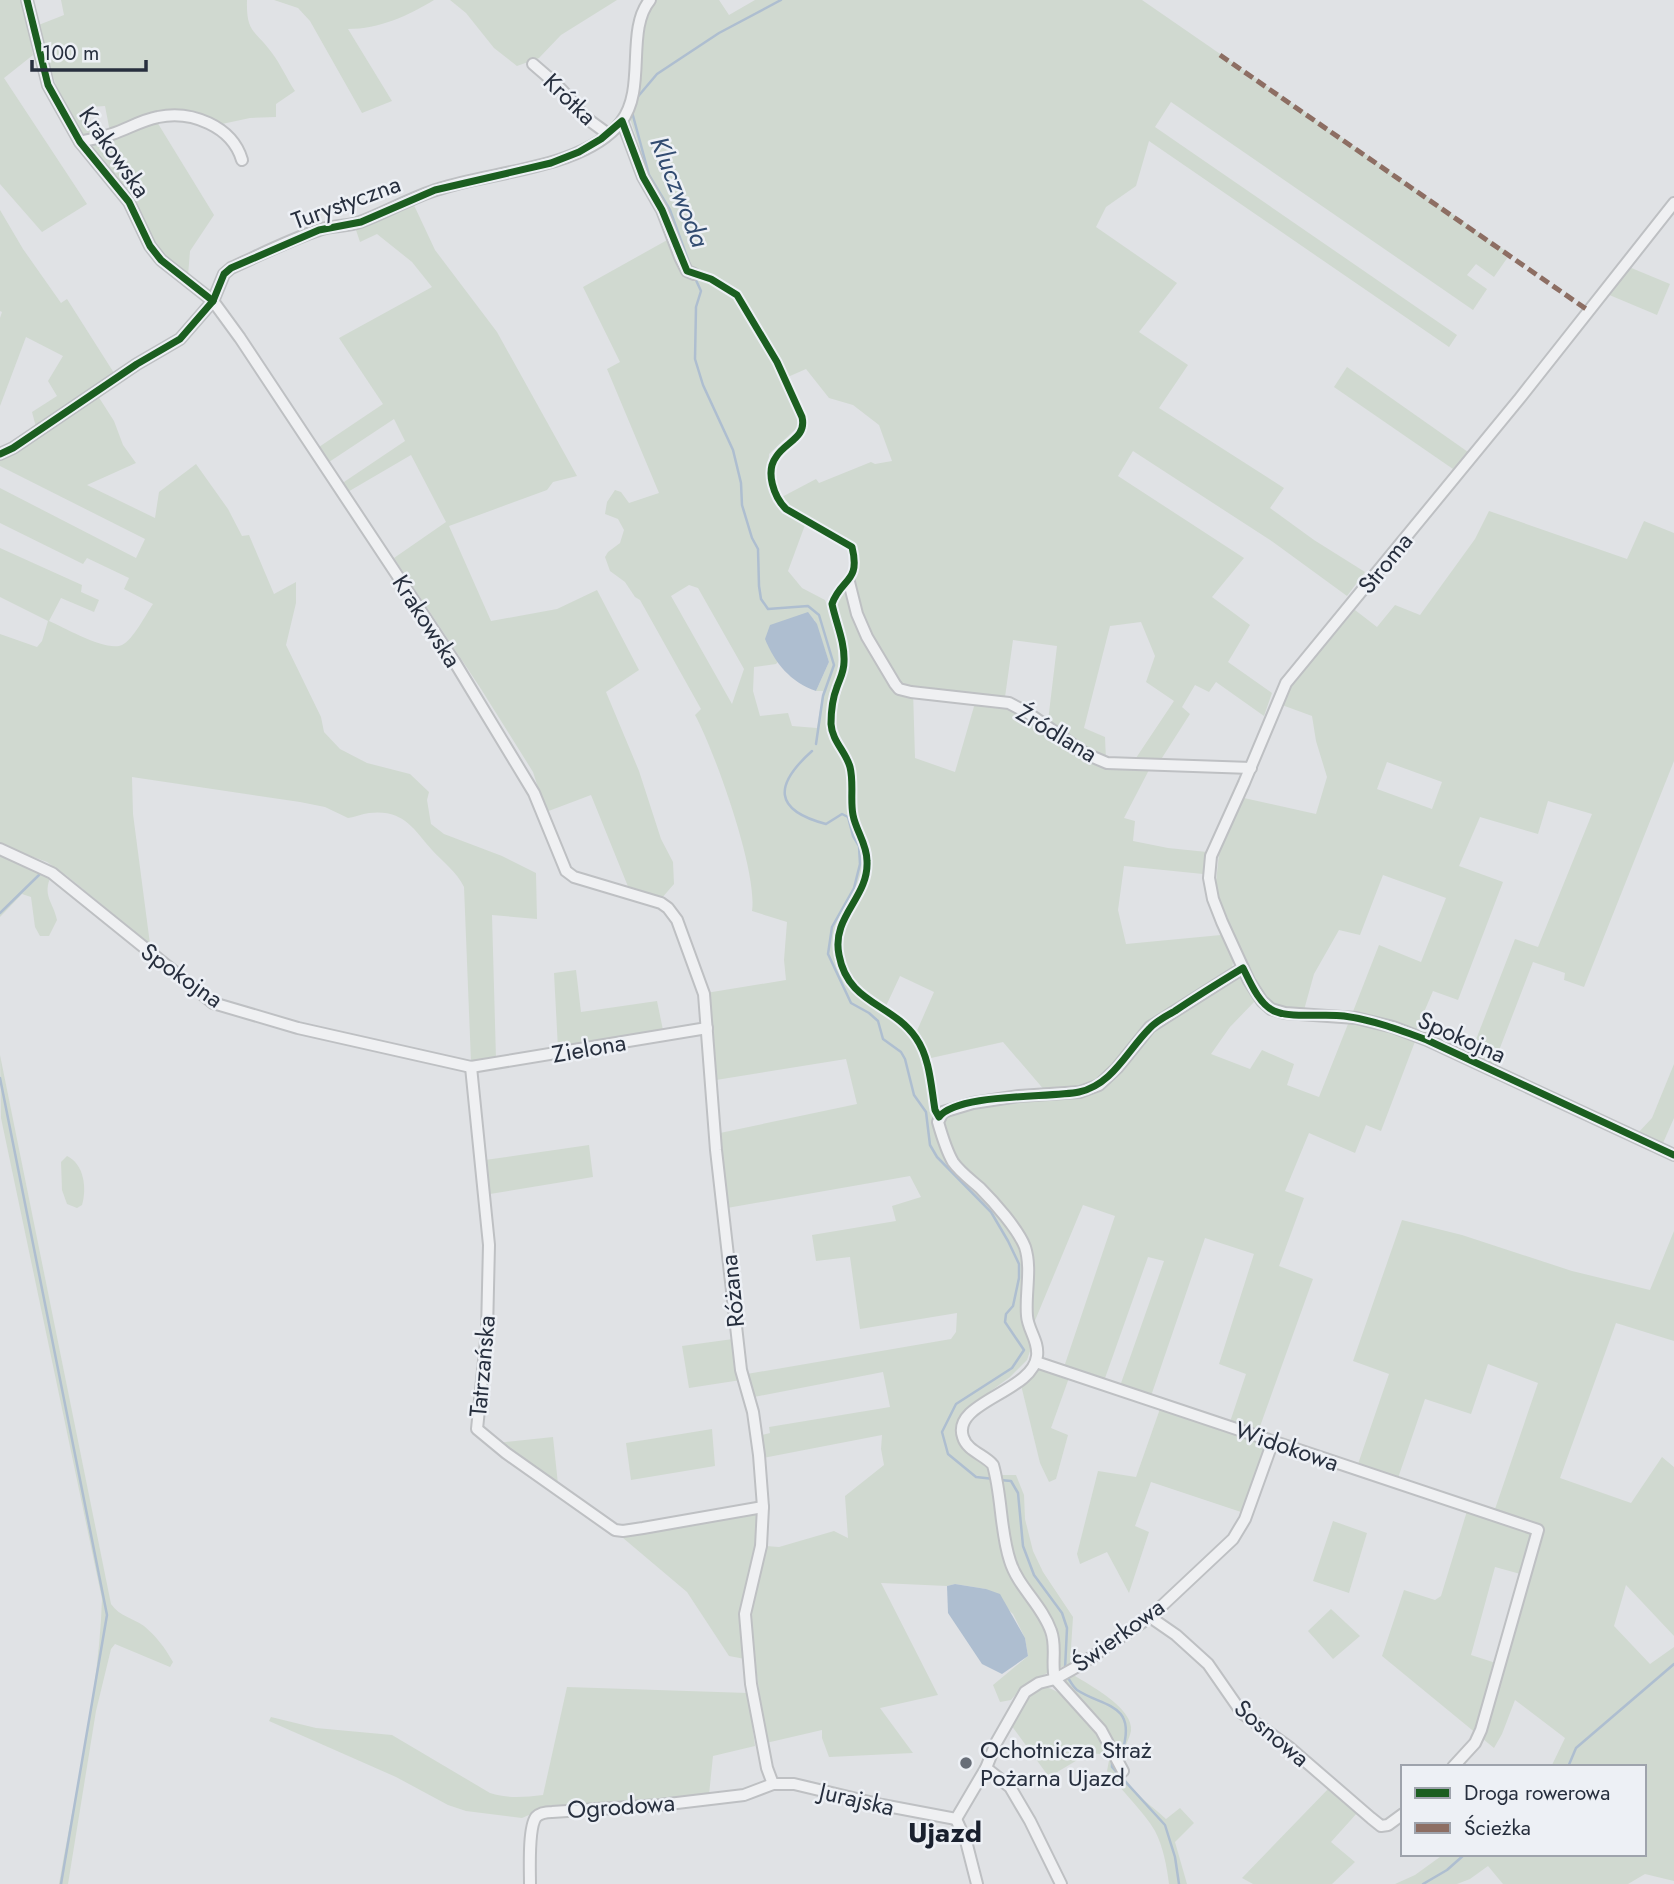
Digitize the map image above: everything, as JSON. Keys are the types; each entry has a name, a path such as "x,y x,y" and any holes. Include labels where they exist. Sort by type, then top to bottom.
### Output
{"street":[{"name":"Krakowska","path":"27,0 48,85 80,142 129,202 150,246 161,260 213,301 246,347 454,661 534,793 566,871"},
{"path":"650,0 641,19 636,70 622,121 643,177 656,199 687,271 694,274"},
{"name":"Krótka","path":"533,64 555,83 582,115 608,134"},
{"path":"80,142 111,135 156,117 187,116 212,124 221,130 239,150 242,160"},
{"name":"Turystyczna","path":"0,454 180,339 213,301 224,274 231,268 319,230 352,225 447,186 551,163 579,152 608,134 622,121"},
{"name":"Stroma","path":"1243,968 1213,899 1209,878 1211,856 1286,683 1520,398 1674,203"},
{"name":"Źródlana","path":"849,582 857,614 867,637 899,688 911,692 1009,704 1028,713 1086,754 1107,763 1251,768"},
{"name":"Spokojna","path":"0,849 52,873 214,1003 299,1028 471,1067"},
{"name":"Różana","path":"566,871 574,877 661,903 668,908 677,919 704,993 716,1150 741,1370 758,1444 763,1507 761,1546 745,1614 751,1684 766,1768 773,1784"},
{"path":"1123,1772 1101,1730 1055,1679 1053,1637 1045,1617 1011,1566 993,1465 987,1458 967,1446 963,1438 962,1425 969,1414 1018,1383 1036,1362 1036,1343 1027,1319 1028,1269 1021,1237 984,1192 954,1164 944,1144 938,1122 943,1112 973,1103 1080,1092 1099,1085 1117,1068 1150,1027 1243,968"},
{"name":"Spokojna","path":"1243,968 1262,1001 1277,1012 1341,1015 1393,1027 1427,1040 1674,1154"},
{"name":"Zielona","path":"471,1067 707,1028"},
{"name":"Tatrzańska","path":"471,1067 489,1245 486,1331 477,1429 506,1453 615,1530 643,1528 763,1507"},
{"name":"Widokowa","path":"1036,1362 1538,1530 1482,1730 1475,1743 1455,1765"},
{"name":"Świerkowa","path":"956,1819 1025,1692 1039,1683 1055,1679 1090,1658 1150,1617 1233,1539 1245,1519 1273,1441"},
{"name":"Sosnowa","path":"1150,1617 1176,1634 1208,1664 1242,1713 1290,1748 1381,1826 1388,1825 1401,1815"},
{"path":"986,1768 1010,1787 1061,1884"},
{"name":"Jurajska","path":"773,1784 794,1784 956,1819"},
{"name":"Ogrodowa","path":"530,1884 533,1829 536,1817 542,1813 660,1805 744,1795 773,1784"},
{"path":"956,1819 966,1842 977,1884"}],"shaded area":[{"path":"0,0 22,0 33,55 4,78 87,204 42,232 0,184"},
{"path":"61,0 247,0 250,25 295,91 276,104 276,117 250,118 222,124 185,113 110,132 105,106 90,107 91,136 83,136 60,97 36,26 64,15"},
{"path":"274,0 434,0 393,20 371,27 348,29 392,101 362,113 310,21 298,8"},
{"path":"450,0 617,0 561,35 539,58 517,66 494,48 466,13"},
{"path":"653,0 719,0 729,15 755,0 1142,0 1510,254 1494,277 1476,264 1467,275 1487,289 1473,310 1171,102 1155,127 1457,335 1449,347 1149,141 1136,186 1106,207 1096,227 1177,283 1139,332 1188,365 1159,408 1284,488 1270,508 1365,572 1347,596 1273,542 1133,451 1118,476 1244,558 1212,597 1250,625 1228,662 1272,693 1264,716 1216,682 1209,692 1195,685 1182,707 1190,714 1160,761 1134,761 1174,701 1146,682 1155,656 1141,622 1110,626 1084,728 1105,737 1106,760 1097,757 1048,721 1057,646 1013,640 1005,697 1001,700 913,690 915,758 955,772 975,703 1012,707 1097,763 1150,768 1124,818 1135,821 1133,841 1207,852 1203,874 1124,866 1118,910 1126,944 1221,935 1234,960 1231,970 1236,975 1244,976 1256,1000 1230,1027 1211,1054 1250,1069 1262,1050 1294,1064 1287,1085 1319,1097 1350,1019 1416,1039 1381,1131 1366,1125 1355,1153 1309,1133 1285,1191 1304,1198 1279,1266 1313,1279 1258,1432 1230,1422 1246,1374 1219,1364 1254,1254 1205,1238 1151,1396 1120,1386 1164,1261 1148,1257 1104,1381 1064,1367 1115,1216 1083,1205 1034,1323 1030,1313 1024,1255 1018,1227 992,1193 966,1170 951,1152 943,1132 944,1120 956,1111 1101,1087 1120,1072 1080,1089 1046,1092 1003,1042 931,1058 926,1045 916,1033 934,992 900,976 886,1006 862,992 846,971 840,935 842,927 860,899 854,892 836,928 834,941 839,966 846,981 861,999 887,1014 914,1038 922,1054 940,1143 1000,1215 1016,1240 1023,1259 1032,1345 1027,1360 1010,1377 966,1409 958,1419 958,1440 966,1450 986,1463 991,1475 1016,1475 1024,1495 1025,1519 1033,1551 1043,1572 1073,1617 1070,1664 1038,1678 1011,1700 1000,1702 993,1685 1028,1656 1025,1638 1013,1614 986,1589 955,1584 947,1586 881,1583 938,1695 880,1708 913,1753 829,1757 822,1730 766,1743 749,1615 766,1546 779,1547 834,1531 848,1538 845,1496 884,1465 882,1435 763,1458 762,1435 770,1433 769,1427 890,1407 883,1372 754,1397 747,1374 951,1339 956,1332 957,1313 860,1329 850,1257 816,1261 812,1235 896,1221 892,1206 921,1197 910,1176 727,1208 720,1133 857,1104 846,1059 716,1080 706,993 786,980 784,960 787,922 752,911 752,893 742,842 723,783 695,715 701,709 640,600 625,582 610,571 605,557 620,543 624,530 618,519 605,514 607,502 615,490 621,492 629,503 659,493 607,369 620,362 583,287 669,239 628,112 646,10","holes":["806,369 829,398 853,405 879,425 892,461 875,464 871,462 819,483 816,479 778,499 788,508 847,538 854,546 860,562 850,584 835,600 848,660 834,723 838,737 854,763 847,770 844,758 830,738 828,728 828,710 839,662 829,610 825,600 802,588 788,571 805,525 773,502 768,478 769,454 800,425 781,380","689,585 698,588 744,669 732,704 671,596","814,619 829,662 816,691 823,691 817,728 792,726 788,713 760,716 753,691 754,667 776,664"]},
{"path":"157,122 214,215 190,251 188,276 161,253 127,192 86,145"},
{"path":"413,203 435,250 497,332 577,476 553,482 547,490 449,526 491,621 557,609 597,590 639,670 606,692 639,771 661,839 673,862 674,884 661,899 629,889 591,795 546,812 533,772 394,558 446,522 411,455 346,493 341,484 405,441 394,419 326,464 316,449 383,404 339,338 432,287 412,262 377,234 360,242 355,227"},
{"path":"0,210 23,249 61,303 67,299 114,373 36,427 32,412 57,396 48,381 63,356 26,337 0,406"},
{"path":"1629,267 1670,284 1657,315 1607,294"},
{"path":"1347,367 1468,452 1453,469 1334,387"},
{"path":"98,396 114,421 123,445 136,463 87,485 155,518 159,492 196,464 228,509 242,536 249,535 274,594 296,582 296,603 286,645 321,717 324,732 340,749 367,763 410,774 429,792 427,800 431,824 444,834 502,856 536,873 537,919 492,915 496,1059 471,1062 464,887 454,872 413,828 399,817 369,813 348,818 325,807 300,802 132,777 133,814 150,944 47,862 0,845 0,634 37,647 42,641 48,621 0,597 0,548 82,585 81,592 99,600 94,612 61,598 49,621 75,634 107,645 122,645 135,632 153,604 124,589 129,578 87,558 83,564 0,523 0,488 136,558 145,539 0,466 0,460"},
{"path":"1489,511 1627,559 1644,521 1674,533 1674,761 1584,987 1564,980 1565,973 1533,962 1493,1066 1470,1055 1515,939 1538,947 1592,814 1548,801 1538,834 1480,817 1459,866 1503,882 1458,1000 1433,991 1416,1031 1352,1014 1379,945 1421,962 1446,898 1383,875 1360,935 1339,930 1314,974 1304,1010 1274,1006 1263,996 1218,895 1216,882 1219,854 1244,798 1316,814 1327,777 1312,716 1282,705 1292,684 1355,610 1377,627 1395,605 1420,615 1475,539","holes":["1387,762 1442,782 1432,809 1377,789"]},
{"path":"0,853 51,876 48,894 57,920 49,936 40,936 35,927 31,897 22,894 0,917"},
{"path":"576,970 581,1012 657,1001 663,1030 558,1049 554,973"},
{"path":"0,1055 111,1604 149,1630 173,1662 170,1667 115,1644 111,1649 96,1711 68,1884 59,1884 91,1706 102,1599 1,1118"},
{"path":"1674,1064 1674,1118 1663,1143 1638,1133 1652,1118"},
{"path":"589,1145 593,1177 490,1194 485,1160"},
{"path":"67,1156 77,1165 83,1177 82,1205 77,1208 67,1204 62,1190 61,1162"},
{"path":"1402,1220 1462,1235 1572,1271 1650,1290 1674,1231 1674,1341 1616,1323 1560,1478 1631,1503 1662,1457 1674,1467 1674,1636 1626,1585 1614,1626 1650,1664 1674,1647 1674,1881 1645,1874 1628,1884 1503,1884 1488,1866 1470,1879 1457,1884 1395,1884 1415,1875 1441,1856 1646,1856 1646,1765 1552,1765 1565,1738 1515,1700 1494,1748 1382,1656 1404,1590 1435,1600 1441,1596 1467,1511 1531,1534 1533,1538 1524,1575 1495,1567 1471,1655 1502,1665 1540,1531 1494,1512 1538,1383 1488,1364 1471,1414 1425,1399 1397,1481 1357,1467 1389,1374 1353,1361"},
{"path":"733,1339 741,1380 689,1388 682,1346"},
{"path":"1037,1368 1070,1375 1051,1428 1068,1435 1056,1479 1049,1482 1040,1463 1021,1385"},
{"path":"1161,1406 1269,1444 1244,1513 1151,1482 1135,1526 1149,1532 1129,1593 1107,1552 1080,1564 1077,1554 1098,1471 1136,1477"},
{"path":"712,1429 715,1466 631,1480 626,1443"},
{"path":"553,1437 558,1484 497,1443"},
{"path":"758,1511 755,1547 742,1610 745,1659 729,1656 687,1592 616,1532"},
{"path":"1333,1521 1367,1533 1349,1593 1313,1581"},
{"path":"1331,1609 1360,1636 1333,1659 1308,1631"},
{"path":"1072,1674 1109,1698 1130,1722 1131,1731 1120,1758 1063,1679"},
{"path":"1044,1686 1074,1703 1093,1726 1110,1755 1089,1753 1049,1777 1011,1725 1024,1698"},
{"path":"567,1687 748,1693 755,1746 713,1756 709,1795 658,1803 543,1809 522,1818 466,1811 448,1805 396,1777 269,1721 271,1717 316,1728 392,1735 490,1793 510,1797 543,1795"},
{"path":"1110,1755 1135,1792 1166,1819 1180,1808 1194,1823 1175,1842 1187,1884 1169,1884 1158,1837 1144,1815 1107,1771"},
{"path":"1330,1787 1358,1812 1331,1842 1355,1862 1332,1884 1253,1884 1242,1878"}],"water":[{"path":"808,612 817,624 829,662 816,691 784,671 765,639 770,625"},
{"path":"955,1584 1000,1594 1025,1638 1028,1656 1002,1674 982,1664 948,1613 947,1586"}],"waterway":[{"name":"Kluczwoda","path":"635,100 657,74 719,33 781,0"},
{"name":"Kluczwoda","path":"632,112 649,175 670,210 691,268"},
{"name":"Kluczwoda","path":"695,278 701,291 696,307 695,359 703,385 733,450 741,483 742,505 758,549 761,599 768,609 808,606 819,615 834,665 823,696 816,744"},
{"name":"Kluczwoda","path":"812,751 800,763 786,785 788,804 809,818 826,824 842,814 848,817 859,846 860,864 854,888 832,927 828,954 851,1003 878,1021 883,1039 901,1052 905,1059 914,1095 926,1112 930,1145 937,1157 991,1212 1019,1264 1013,1306 1006,1314 1005,1322 1024,1350 1012,1368 956,1404 942,1432 948,1454 976,1477 994,1479"},
{"path":"0,913 39,875"},
{"path":"0,1078 107,1615 61,1884"},
{"name":"Kluczwoda","path":"1000,1480 1011,1481 1018,1493 1023,1546 1034,1575 1062,1613 1067,1628 1065,1669"},
{"path":"1569,1765 1576,1748 1674,1664"},
{"name":"Kluczwoda","path":"1067,1676 1077,1690 1114,1708 1120,1714 1125,1721 1124,1745"},
{"name":"Kluczwoda","path":"1112,1761 1112,1767 1165,1825 1175,1857 1179,1884"},
{"path":"1423,1884 1447,1870 1463,1856"}],"marked path":[{"path":"1220,55 1589,311"}],"cycle path":[{"path":"27,0 48,85 80,142 129,202 150,246 161,260 213,301"},
{"path":"0,454 180,339 213,301 224,274 231,268 319,230 361,222 435,190 551,163 579,152 601,139 622,121 643,177 662,210 687,271 711,279 737,295 777,362 802,417 803,424 798,435 780,452 773,463 771,477 778,498 786,509 852,547 852,574 832,604 842,640 844,662 833,700 831,724 834,736 850,767 853,815 867,861 862,886 840,929 839,955 851,984 906,1026 921,1046 927,1063 935,1110 939,1117 949,1109 984,1100 1065,1094 1091,1088 1110,1075 1155,1024 1243,968 1259,998 1274,1011 1290,1015 1344,1016 1376,1023 1427,1040 1674,1155"}],"place":[{"name":"Ochotnicza Straż Pożarna Ujazd","path":"966,1763"}],"district":[{"name":"Ujazd","path":"945,1832"}]}
